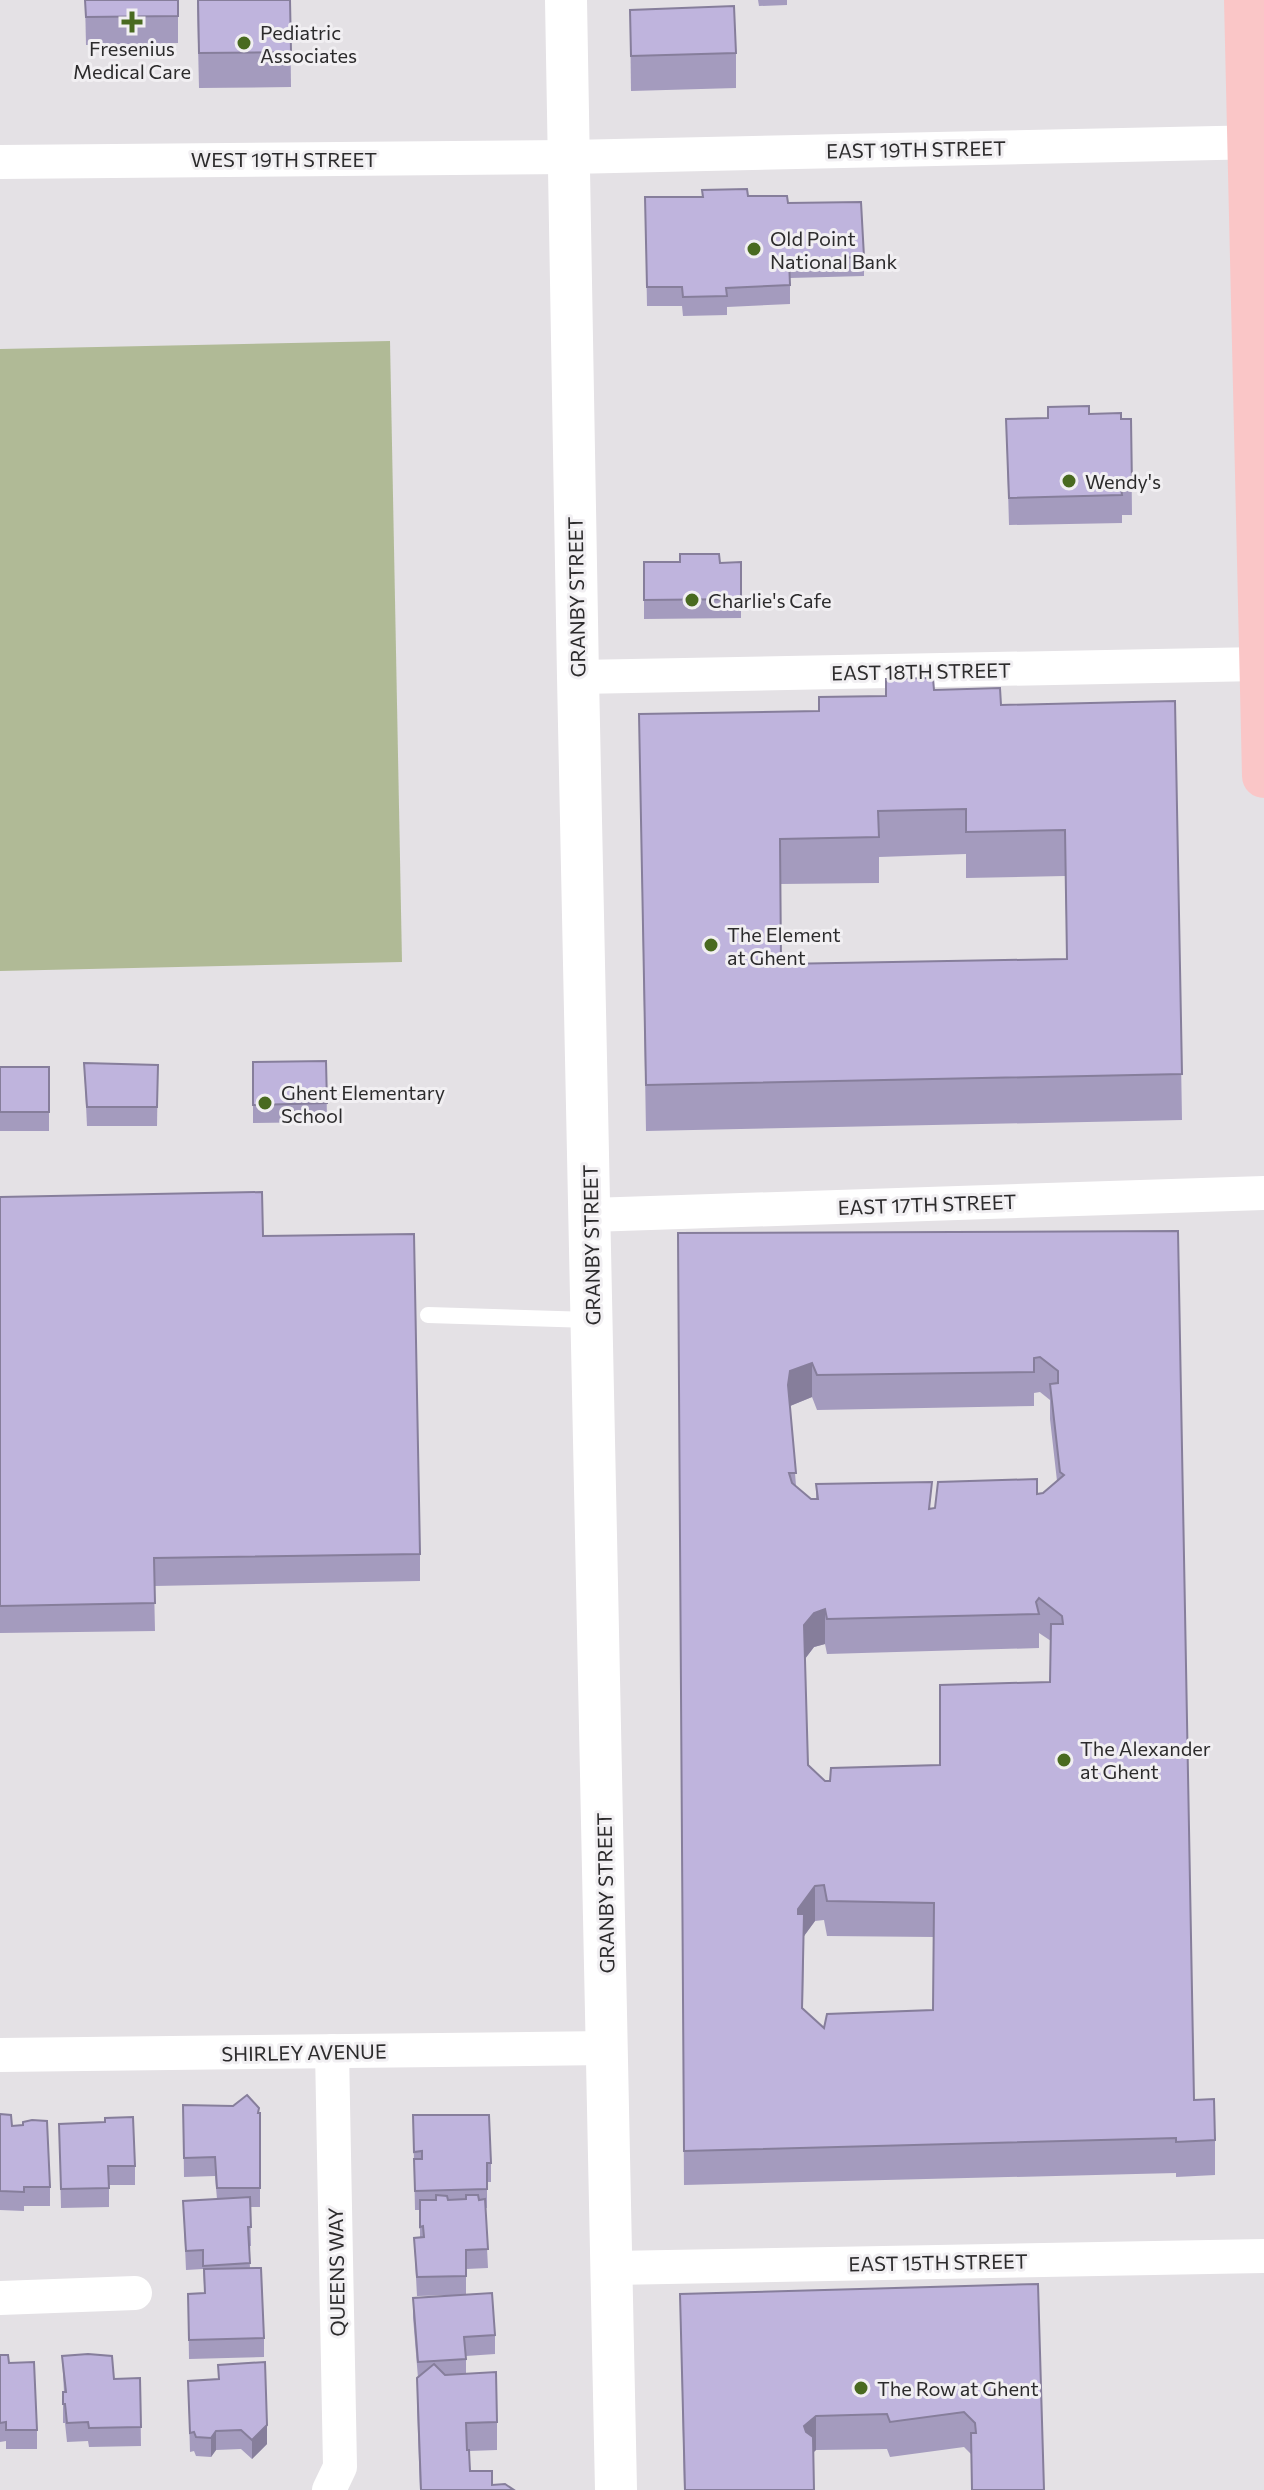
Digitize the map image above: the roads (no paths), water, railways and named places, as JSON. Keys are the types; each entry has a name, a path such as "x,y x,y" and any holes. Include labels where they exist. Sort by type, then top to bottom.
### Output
{"main road":[{"path":"1246,0 1257,142 1264,776"}],"street":[{"name":"GRANBY STREET","path":"566,0 616,2490"},
{"name":"EAST 19TH STREET","path":"569,157 1257,142"},
{"name":"WEST 19TH STREET","path":"0,162 569,157"},
{"name":"EAST 18TH STREET","path":"578,677 1262,664"},
{"name":"EAST 17TH STREET","path":"590,1215 1264,1193"},
{"name":"SHIRLEY AVENUE","path":"0,2055 608,2048"},
{"name":"QUEENS WAY","path":"329,2490 340,2467 332,2051"},
{"name":"EAST 15TH STREET","path":"612,2268 1264,2256"},
{"path":"0,2298 135,2293"}],"lane":[{"path":"428,1315 593,1320"}],"place":[{"name":"Fresenius Medical Care","path":"132,22"},
{"name":"Pediatric Associates","path":"244,43"},
{"name":"Old Point National Bank","path":"754,249"},
{"name":"Wendy's","path":"1069,481"},
{"name":"Charlie's Cafe","path":"692,600"},
{"name":"The Element at Ghent","path":"711,945"},
{"name":"Ghent Elementary School","path":"265,1103"},
{"name":"The Alexander at Ghent","path":"1064,1760"},
{"name":"The Row at Ghent","path":"861,2388"}]}
